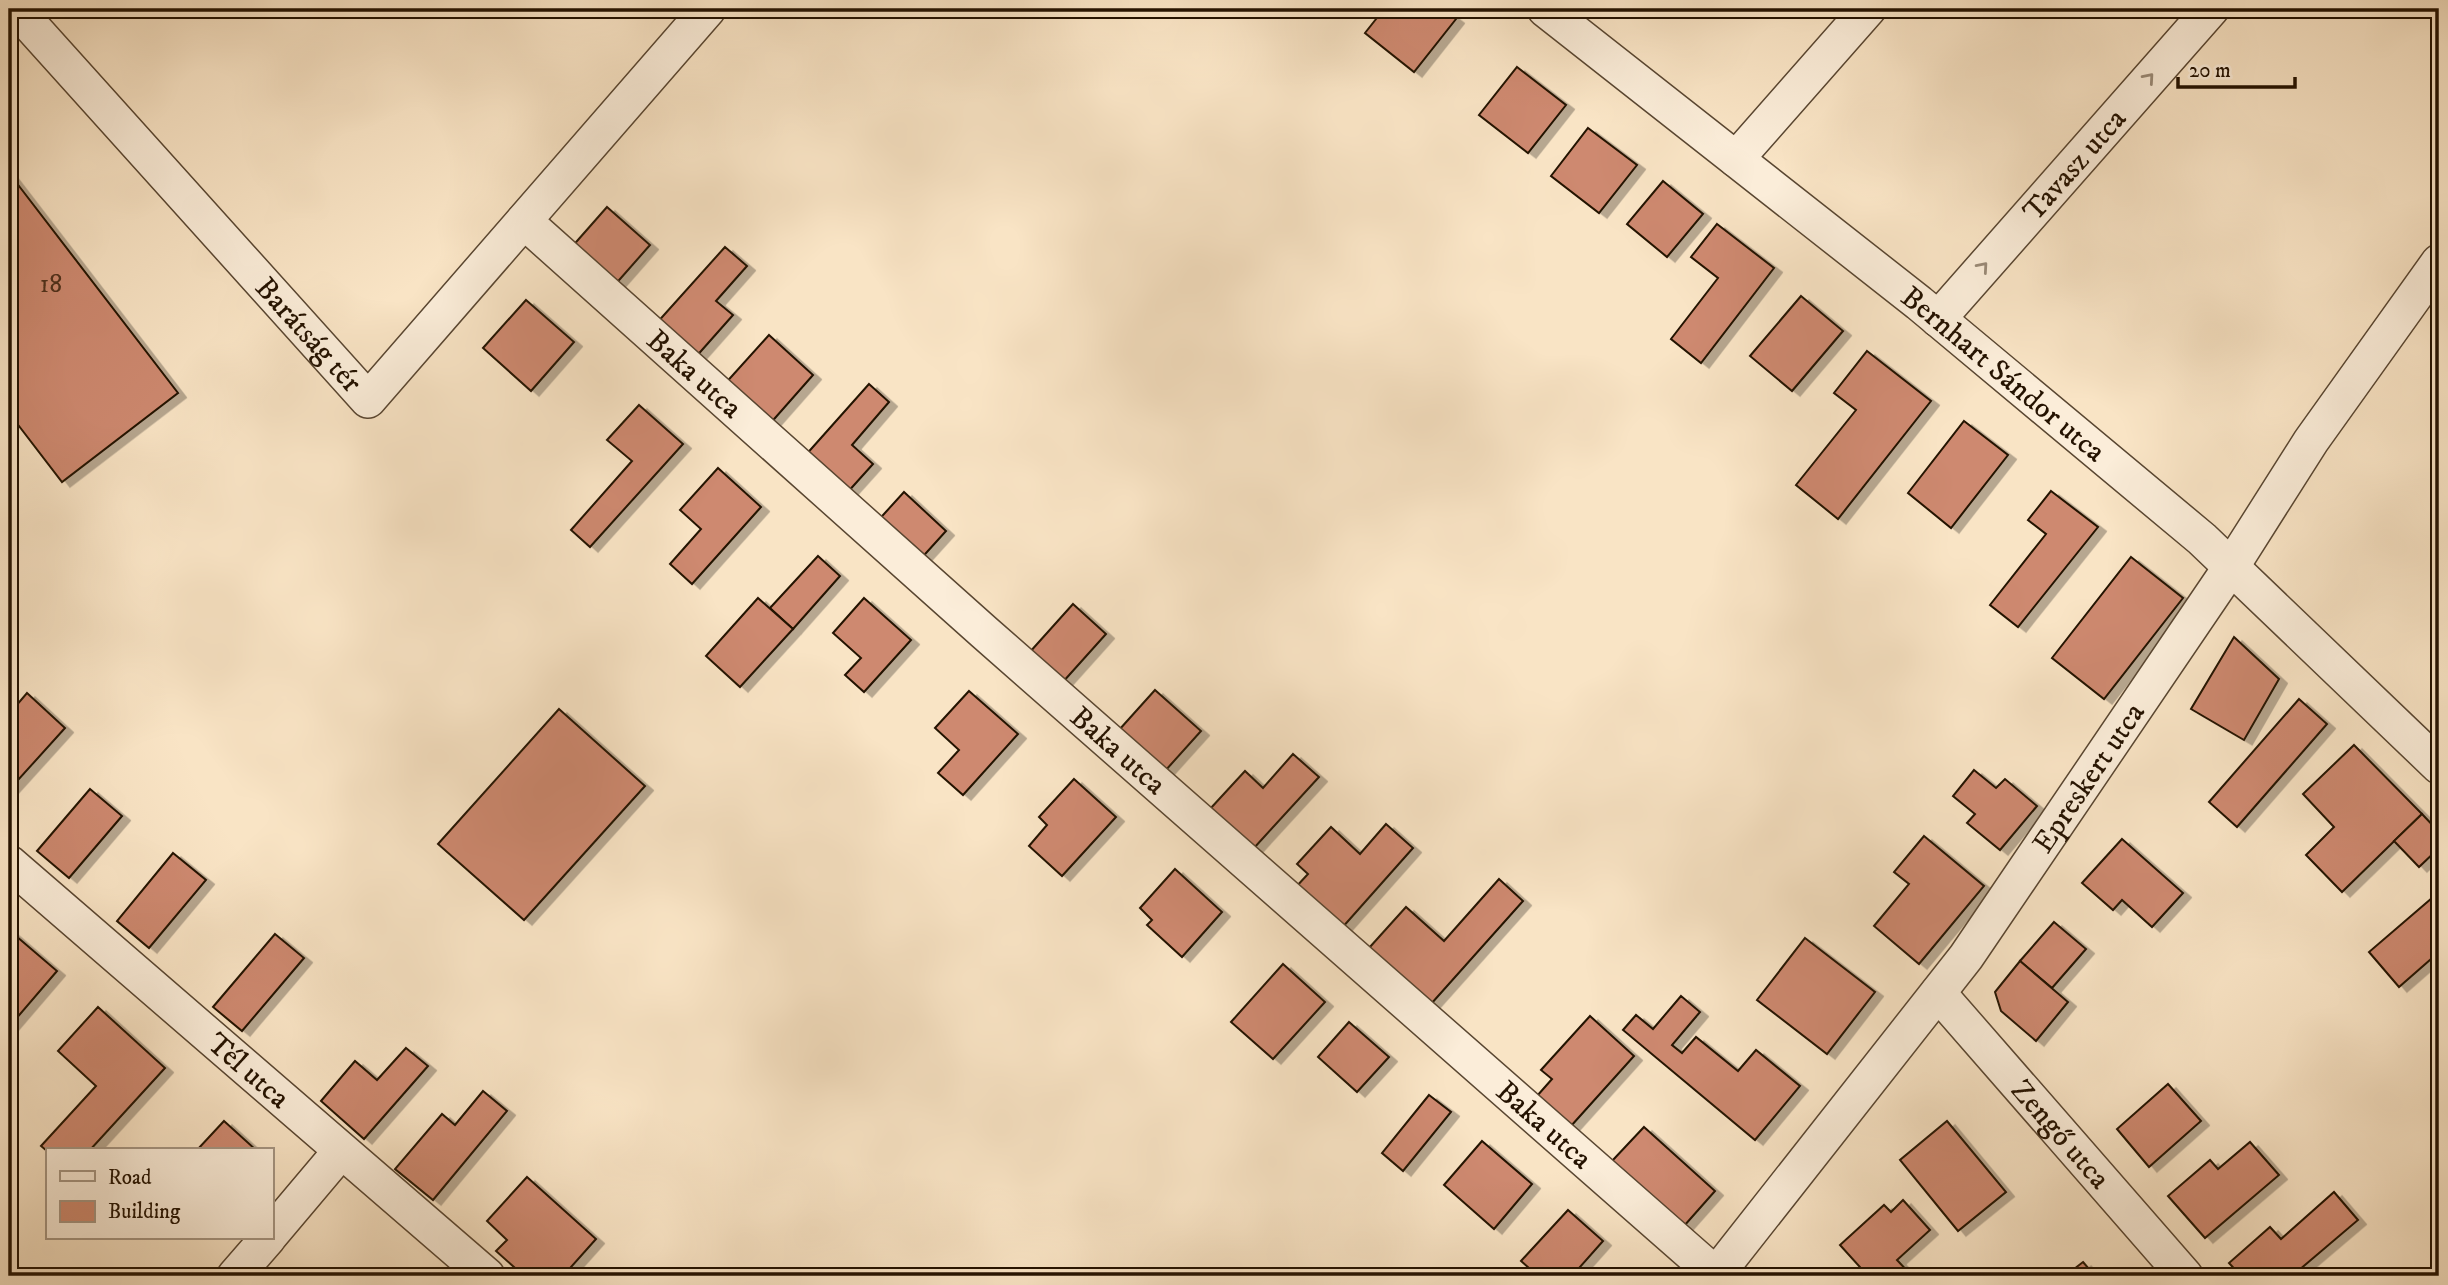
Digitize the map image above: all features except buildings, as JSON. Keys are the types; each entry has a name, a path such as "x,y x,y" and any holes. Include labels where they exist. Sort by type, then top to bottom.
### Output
{"street":[{"name":"Barátság tér","path":"16,9 368,400 708,9"},
{"name":"Bernhart Sándor utca","path":"1545,9 1938,319 2202,539 2439,766"},
{"path":"1736,159 1868,9"},
{"name":"Tavasz utca","path":"1938,319 2211,9"},
{"name":"Baka utca","path":"524,221 984,632 1715,1276"},
{"name":"Epreskert utca","path":"1715,1276 1966,957 2231,567 2311,441 2439,262"},
{"name":"Tél utca","path":"9,863 487,1276"},
{"name":"Zengő utca","path":"1938,993 2185,1276"},
{"path":"273,1232 341,1151"},
{"path":"235,1276 266,1240"}]}
